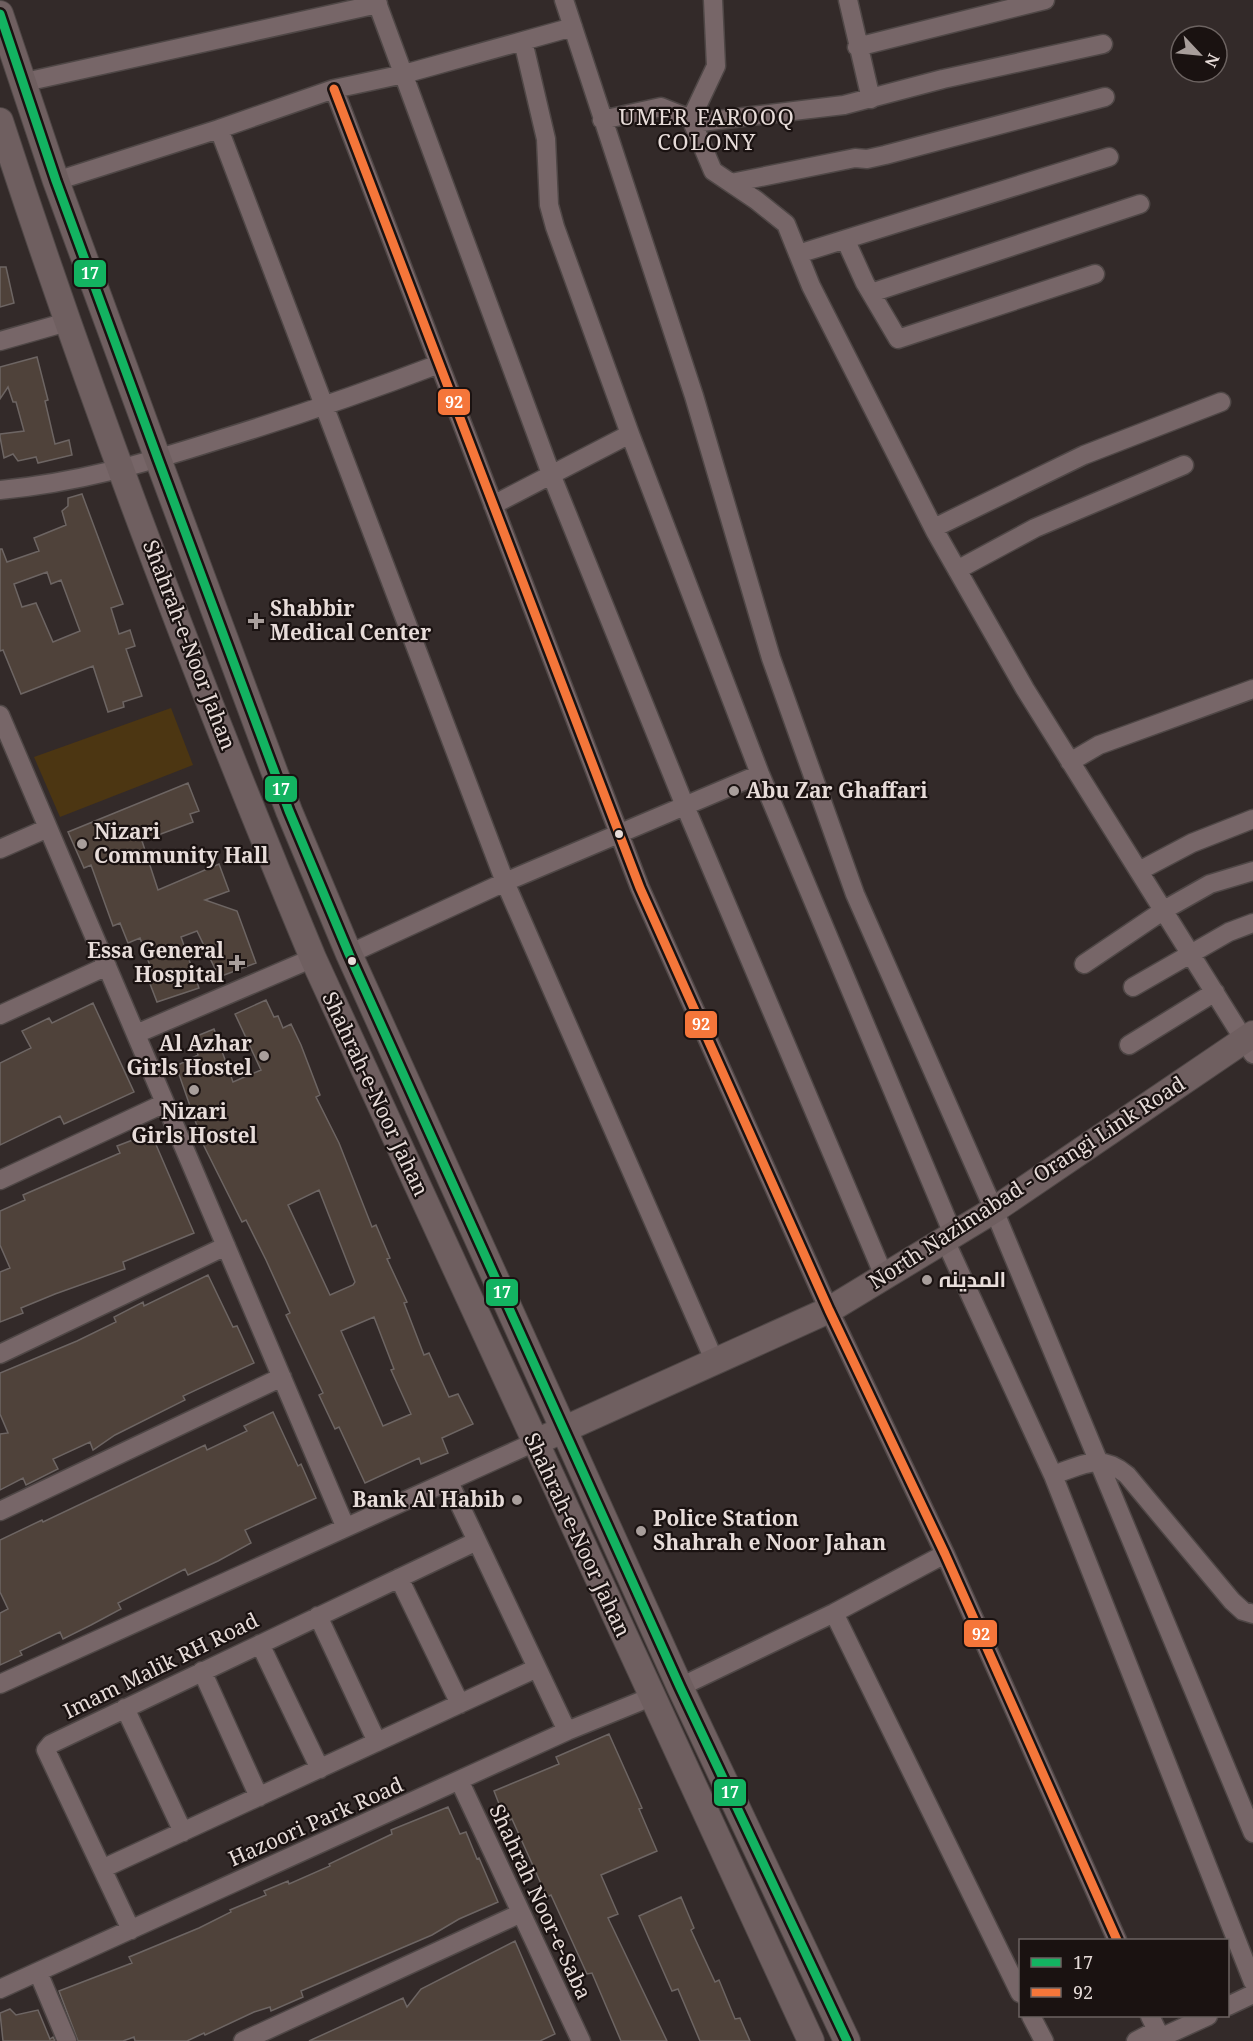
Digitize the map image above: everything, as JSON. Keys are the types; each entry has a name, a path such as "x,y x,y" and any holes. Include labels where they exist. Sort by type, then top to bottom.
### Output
{"main road":[{"name":"Shahrah-e-Noor Jahan","path":"0,14 25,82 56,181 158,459 290,811 349,954 562,1430 847,2041"},
{"name":"Shahrah-e-Noor Jahan","path":"0,121 11,190 67,322 256,822 313,958 811,2041"},
{"path":"11,190 70,218"},
{"path":"256,822 290,811"},
{"name":"North Nazimabad - Orangi Link Road","path":"535,1442 829,1310 994,1210 1250,1043"},
{"path":"753,1915 782,1901"}],"street":[{"path":"564,0 694,396 771,658 851,883 994,1210 1253,1833"},
{"path":"713,0 716,66 692,121 713,171 786,224 811,286 957,570 1070,762 1215,992 1250,1043"},
{"path":"849,0 857,48 871,99"},
{"path":"857,48 1045,0"},
{"path":"25,82 377,2 551,474 685,806 884,1276"},
{"path":"56,181 219,129 334,88 404,74 573,27"},
{"path":"523,41 546,139 549,206 630,434 760,774 949,1236 1053,1475 1253,1982"},
{"path":"602,120 661,107 692,121 844,105 943,79 1103,44"},
{"path":"334,88 640,888 829,1310 945,1554 1116,1939"},
{"path":"731,183 855,158 876,157 1105,97"},
{"path":"219,129 327,406 505,882 715,1362"},
{"path":"798,254 846,241 1109,157"},
{"path":"871,293 1140,204"},
{"path":"846,241 871,293 898,339 1095,274"},
{"path":"0,341 67,322"},
{"path":"0,490 42,486 122,470 327,406 439,364"},
{"path":"934,528 1084,455 1221,402"},
{"path":"493,505 630,434"},
{"path":"957,570 1035,528 1184,465"},
{"path":"1070,762 1099,745 1253,689"},
{"path":"0,715 345,1526"},
{"path":"349,954 505,882 760,774"},
{"path":"1139,871 1192,843 1253,819"},
{"path":"0,849 48,828"},
{"path":"1084,964 1164,910 1210,884 1253,871"},
{"path":"1133,987 1192,956 1229,932 1253,923"},
{"path":"136,1034 313,958"},
{"path":"0,1015 107,966"},
{"path":"1129,1045 1215,992"},
{"path":"0,1180 165,1103"},
{"path":"0,1354 226,1246"},
{"path":"0,1511 282,1377"},
{"path":"0,1684 535,1442"},
{"path":"1053,1475 1098,1460 1118,1466 1232,1601 1243,1611 1253,1614"},
{"path":"449,1482 567,1731"},
{"name":"Imam Malik RH Road","path":"130,1930 104,1868 46,1750 51,1744 477,1541"},
{"path":"680,1687 834,1613 945,1554"},
{"path":"399,1578 460,1704"},
{"path":"834,1613 1019,1991"},
{"path":"318,1616 377,1742"},
{"path":"260,1644 320,1769"},
{"path":"104,1868 537,1668"},
{"path":"202,1671 259,1797"},
{"name":"Hazoori Park Road","path":"0,1989 460,1782 567,1731 651,1696"},
{"path":"126,1708 183,1832"},
{"name":"Shahrah Noor-e-Saba","path":"460,1782 519,1914 581,2041"},
{"path":"243,2041 519,1914"},
{"path":"38,1972 67,2041"},
{"path":"1229,2005 1253,1994"},
{"path":"1032,2017 1044,2041"},
{"path":"1136,2041 1157,2031 1205,2017"}],"shaded area":[{"path":"171,708 193,765 60,817 34,757"}],"building":[{"path":"0,267 6,267 14,303 0,307"},
{"path":"37,357 48,400 45,401 55,444 69,440 72,455 38,463 36,457 18,461 13,454 4,458 0,434 24,431 16,402 13,402 8,387 0,399 0,367"},
{"path":"82,494 123,604 111,608 119,634 130,630 135,646 126,649 142,696 123,702 124,707 108,712 93,666 21,694 3,650 0,651 0,549 7,562 39,551 34,538 66,525 62,511 68,506 68,498","holes":["47,572 51,584 61,580 80,631 53,642 36,603 22,607 14,584"]},
{"path":"188,783 199,811 190,814 193,822 142,841 158,890 219,864 229,891 205,900 237,911 256,963 219,977 197,931 181,937 199,988 157,1002 147,976 153,974 140,938 128,943 120,923 113,926 91,865 84,868 68,832"},
{"path":"266,1000 274,1017 278,1016 283,1028 291,1024 320,1095 316,1097 339,1143 372,1227 376,1225 390,1258 387,1259 407,1302 404,1303 424,1355 429,1353 449,1397 458,1394 473,1424 442,1438 448,1453 421,1464 419,1458 365,1483 339,1427 335,1429 319,1395 323,1393 286,1315 290,1313 266,1260 246,1220 242,1222 204,1146 176,1066 198,1055 192,1038 214,1029 233,1082 261,1070 235,1014","holes":["319,1190 355,1282 330,1295 288,1205","374,1317 394,1369 391,1370 411,1414 383,1426 341,1331"]},
{"path":"93,1003 134,1092 64,1124 60,1116 0,1145 0,1063 31,1048 22,1031 49,1018 52,1023"},
{"path":"151,1133 194,1233 123,1262 125,1269 21,1308 23,1313 0,1322 0,1272 10,1268 0,1245 0,1211 25,1200 23,1195 120,1153 117,1146"},
{"path":"208,1275 233,1327 237,1326 254,1363 183,1396 185,1400 115,1435 93,1450 90,1442 53,1459 58,1469 26,1485 23,1478 0,1490 0,1434 8,1433 0,1414 0,1373 77,1341 116,1322 114,1317 143,1302 144,1306"},
{"path":"273,1412 316,1498 245,1530 251,1543 218,1561 188,1575 185,1569 118,1603 121,1609 91,1625 63,1639 60,1632 20,1651 22,1655 0,1665 0,1613 8,1609 0,1592 0,1540 205,1445 207,1450 247,1431 244,1426"},
{"path":"609,1734 642,1808 639,1809 657,1851 601,1875 618,1914 608,1918 667,2041 621,2041 592,1973 587,1974 551,1895 547,1897 512,1819 506,1822 494,1791 559,1764 556,1757"},
{"path":"448,1807 460,1834 466,1832 498,1902 459,1919 432,1935 301,1991 303,1997 271,2011 270,2007 254,2012 187,2041 135,2041 134,2037 123,2041 78,2041 59,1991 132,1963 129,1957 199,1928 231,1912 230,1910 266,1895 264,1891 288,1881 289,1884 330,1866 329,1864 392,1834 391,1830"},
{"path":"681,1897 694,1928 691,1930 715,1982 719,1980 735,2019 740,2018 750,2041 700,2041 678,1989 672,1991 639,1916"},
{"path":"515,1941 555,2034 540,2041 309,2041 403,1998 407,2007 421,1989"},
{"path":"10,2009 16,2015 38,2010 50,2039 53,2037 55,2041 3,2041 0,2013"}],"transit line":[{"name":"17","path":"0,14 56,181 289,811 349,954 680,1687 847,2041"},
{"name":"92","path":"334,89 640,888 829,1310 945,1554 1117,1939"}],"place":[{"name":"Shabbir Medical Center","path":"256,621"},
{"name":"Abu Zar Ghaffari","path":"734,791"},
{"name":"Nizari Community Hall","path":"82,844"},
{"name":"Essa General Hospital","path":"237,963"},
{"name":"Al Azhar Girls Hostel","path":"264,1056"},
{"name":"Nizari Girls Hostel","path":"194,1090"},
{"name":"المدینہ","path":"927,1280"},
{"name":"Bank Al Habib","path":"517,1500"},
{"name":"Police Station Shahrah e Noor Jahan","path":"641,1531"}],"district":[{"name":"UMER FAROOQ COLONY","path":"707,130"}]}
